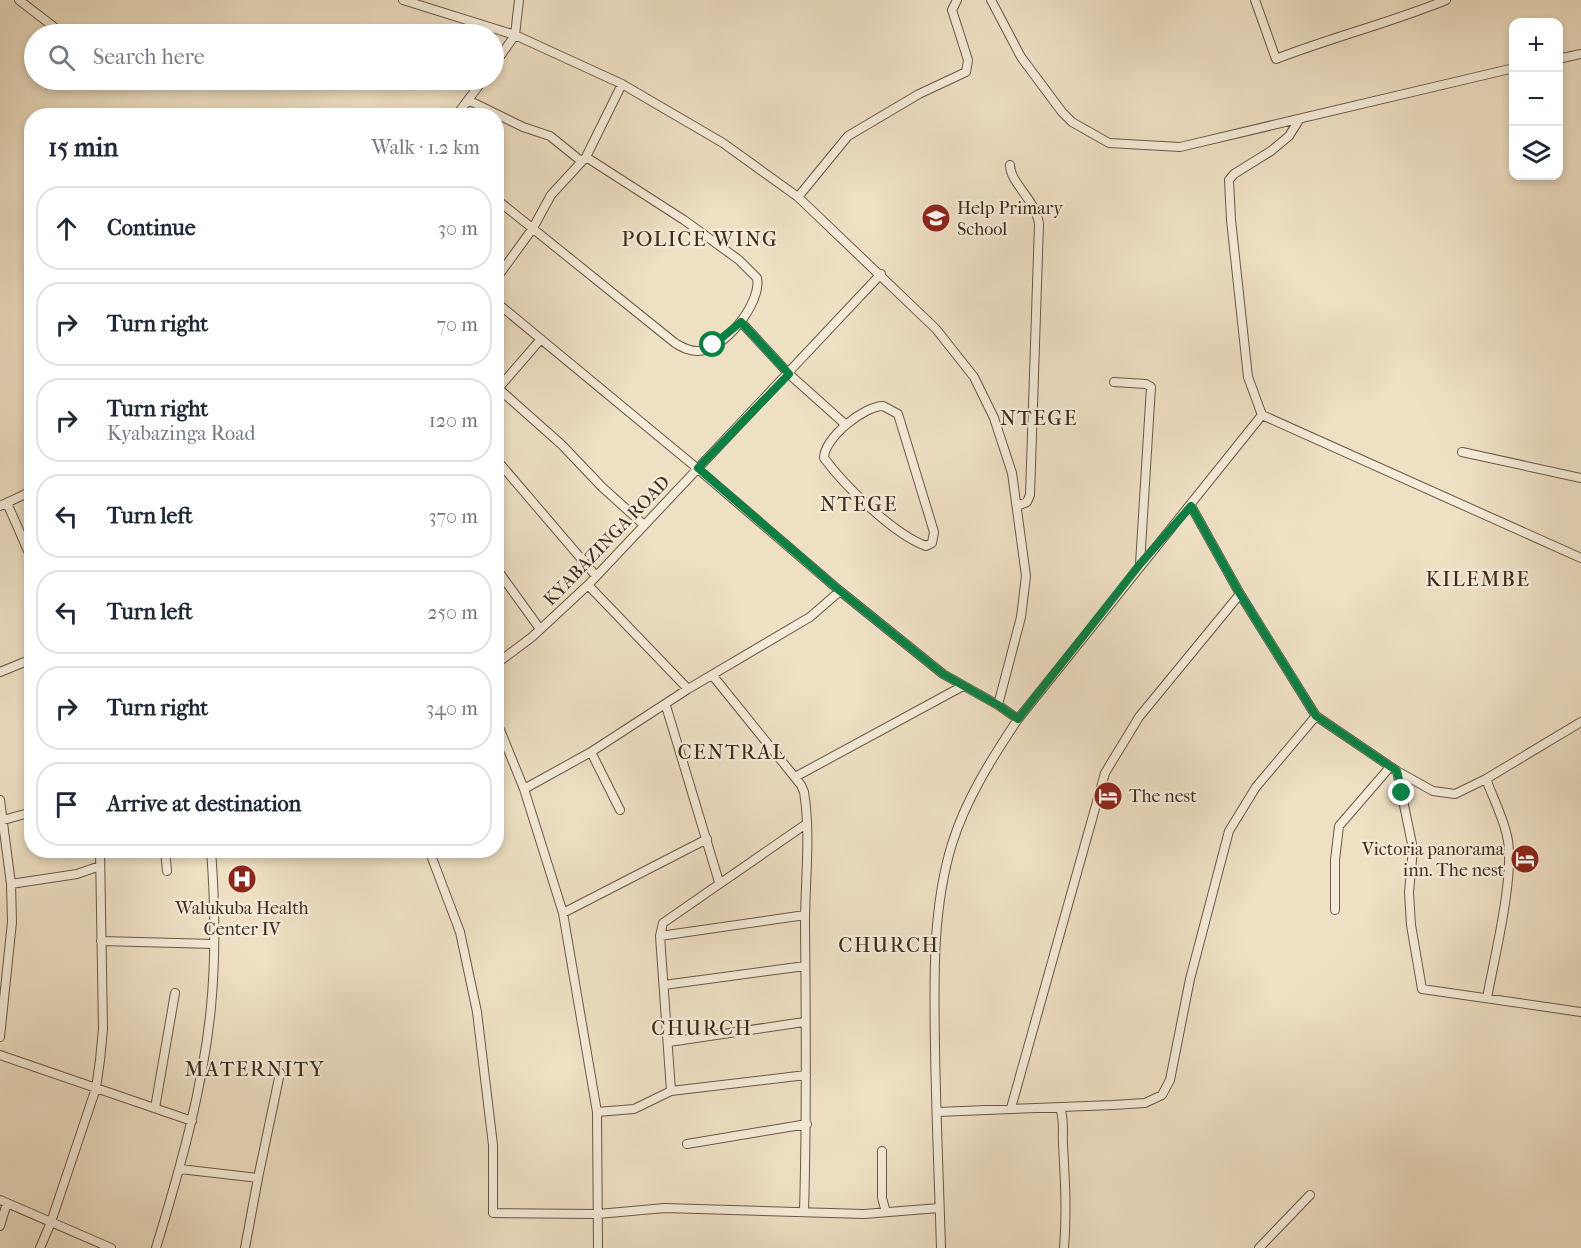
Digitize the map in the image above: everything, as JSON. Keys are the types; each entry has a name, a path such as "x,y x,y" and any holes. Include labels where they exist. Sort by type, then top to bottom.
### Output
{"street":[{"path":"19,0 50,24"},
{"path":"403,0 480,24"},
{"path":"504,51 515,35 519,0"},
{"path":"798,197 854,131 919,94 966,72 968,60 952,10 957,0"},
{"path":"991,0 1022,57 1062,112 1072,122 1108,143 1180,147 1299,120 1362,102 1509,69"},
{"path":"1255,0 1276,59 1312,45 1364,31 1446,0"},
{"path":"504,32 622,84 723,143 798,197 936,329 974,377 994,418 1012,473 1026,576 1022,617 998,705"},
{"path":"1563,58 1581,54"},
{"path":"504,268 533,228 551,195 584,159 622,84"},
{"path":"462,108 476,90"},
{"path":"468,100 484,108"},
{"path":"504,118 550,136 684,220 750,269 757,278 759,286 756,298 741,322 706,349 687,350 600,284 504,205"},
{"path":"1299,120 1289,136 1271,151 1234,174 1229,180 1248,377 1262,415 1581,558"},
{"path":"1010,165 1010,172 1036,208 1039,224 1030,495 1027,502 1017,506"},
{"name":"KYABAZINGA ROAD","path":"504,658 540,629 588,585 881,274"},
{"path":"504,308 698,468 840,591 943,674 1018,719"},
{"path":"741,322 789,374 846,425"},
{"path":"504,383 542,339"},
{"path":"1114,382 1146,384 1151,387 1140,564"},
{"path":"504,395 562,445 602,488 644,525"},
{"path":"875,406 883,406 898,414 934,532 932,543 926,546 911,540 867,504 826,460 824,452 846,425 868,408 875,406"},
{"path":"941,1248 934,989 943,884 952,844 965,809 994,755 1018,719 1140,564 1191,506 1262,415"},
{"path":"1462,452 1581,478"},
{"path":"504,468 596,576"},
{"path":"24,495 4,504 24,544"},
{"path":"1191,506 1240,594 1316,716 1393,769 1445,794 1455,794 1486,779 1581,722"},
{"path":"504,579 540,629"},
{"path":"588,585 688,689"},
{"path":"524,789 591,752 666,706 688,689 810,617 840,591"},
{"path":"1011,1108 1105,773 1139,717 1240,594"},
{"path":"0,672 24,662"},
{"path":"712,676 795,777 804,792 806,824 804,1022 807,1124 804,1211"},
{"path":"795,777 963,686"},
{"path":"666,706 719,882"},
{"path":"937,1112 1060,1108 1145,1102 1161,1095 1167,1088 1190,979 1229,831 1256,787 1316,716"},
{"path":"504,740 524,789 563,913 597,1112 598,1248"},
{"path":"591,752 620,810"},
{"path":"1335,910 1335,860 1339,826 1393,769"},
{"path":"1393,769 1413,849 1409,892 1411,925 1422,989 1581,1012"},
{"path":"1486,779 1508,838 1509,852 1507,880 1487,998"},
{"path":"0,800 11,884 11,951 0,1037"},
{"path":"1,821 24,814"},
{"path":"671,1091 660,936 663,923 719,882 806,824"},
{"path":"563,913 707,839"},
{"path":"40,1248 96,1088 103,1029 100,858"},
{"path":"166,858 167,871"},
{"path":"156,1248 192,1121 211,1006 214,944 211,858"},
{"path":"432,858 460,932 477,1012 493,1145 493,1213 598,1214 665,1208 886,1212 939,1208"},
{"path":"11,884 67,877 100,866"},
{"path":"660,936 805,915"},
{"path":"101,941 214,944"},
{"path":"664,986 805,966"},
{"path":"154,1108 175,993"},
{"path":"669,1042 804,1022"},
{"path":"0,1055 192,1121"},
{"path":"245,1248 280,1073"},
{"path":"597,1112 634,1108 671,1091 806,1075"},
{"path":"1060,1108 1064,1119 1063,1145 1066,1166 1064,1248"},
{"path":"687,1144 807,1124"},
{"path":"882,1151 882,1198 886,1212"},
{"path":"180,1169 258,1178"},
{"path":"1259,1248 1310,1195"},
{"path":"0,1226 4,1202 111,1248"}],"place":[{"name":"Help Primary School","path":"936,218"},
{"name":"The nest","path":"1108,796"},
{"name":"Victoria panorama inn. The nest","path":"1525,859"},
{"name":"Walukuba Health Center IV","path":"242,879"}],"district":[{"name":"POLICE WING","path":"700,239"},
{"name":"NTEGE","path":"1039,418"},
{"name":"NTEGE","path":"859,504"},
{"name":"KILEMBE","path":"1478,579"},
{"name":"CENTRAL","path":"732,752"},
{"name":"CHURCH","path":"889,945"},
{"name":"CHURCH","path":"702,1028"},
{"name":"MATERNITY","path":"255,1069"}],"route":[{"path":"713,345 741,322 789,374 698,468 840,591 943,674 1018,719 1091,630 1140,564 1191,506 1240,594 1316,716 1397,771 1402,793"}]}
